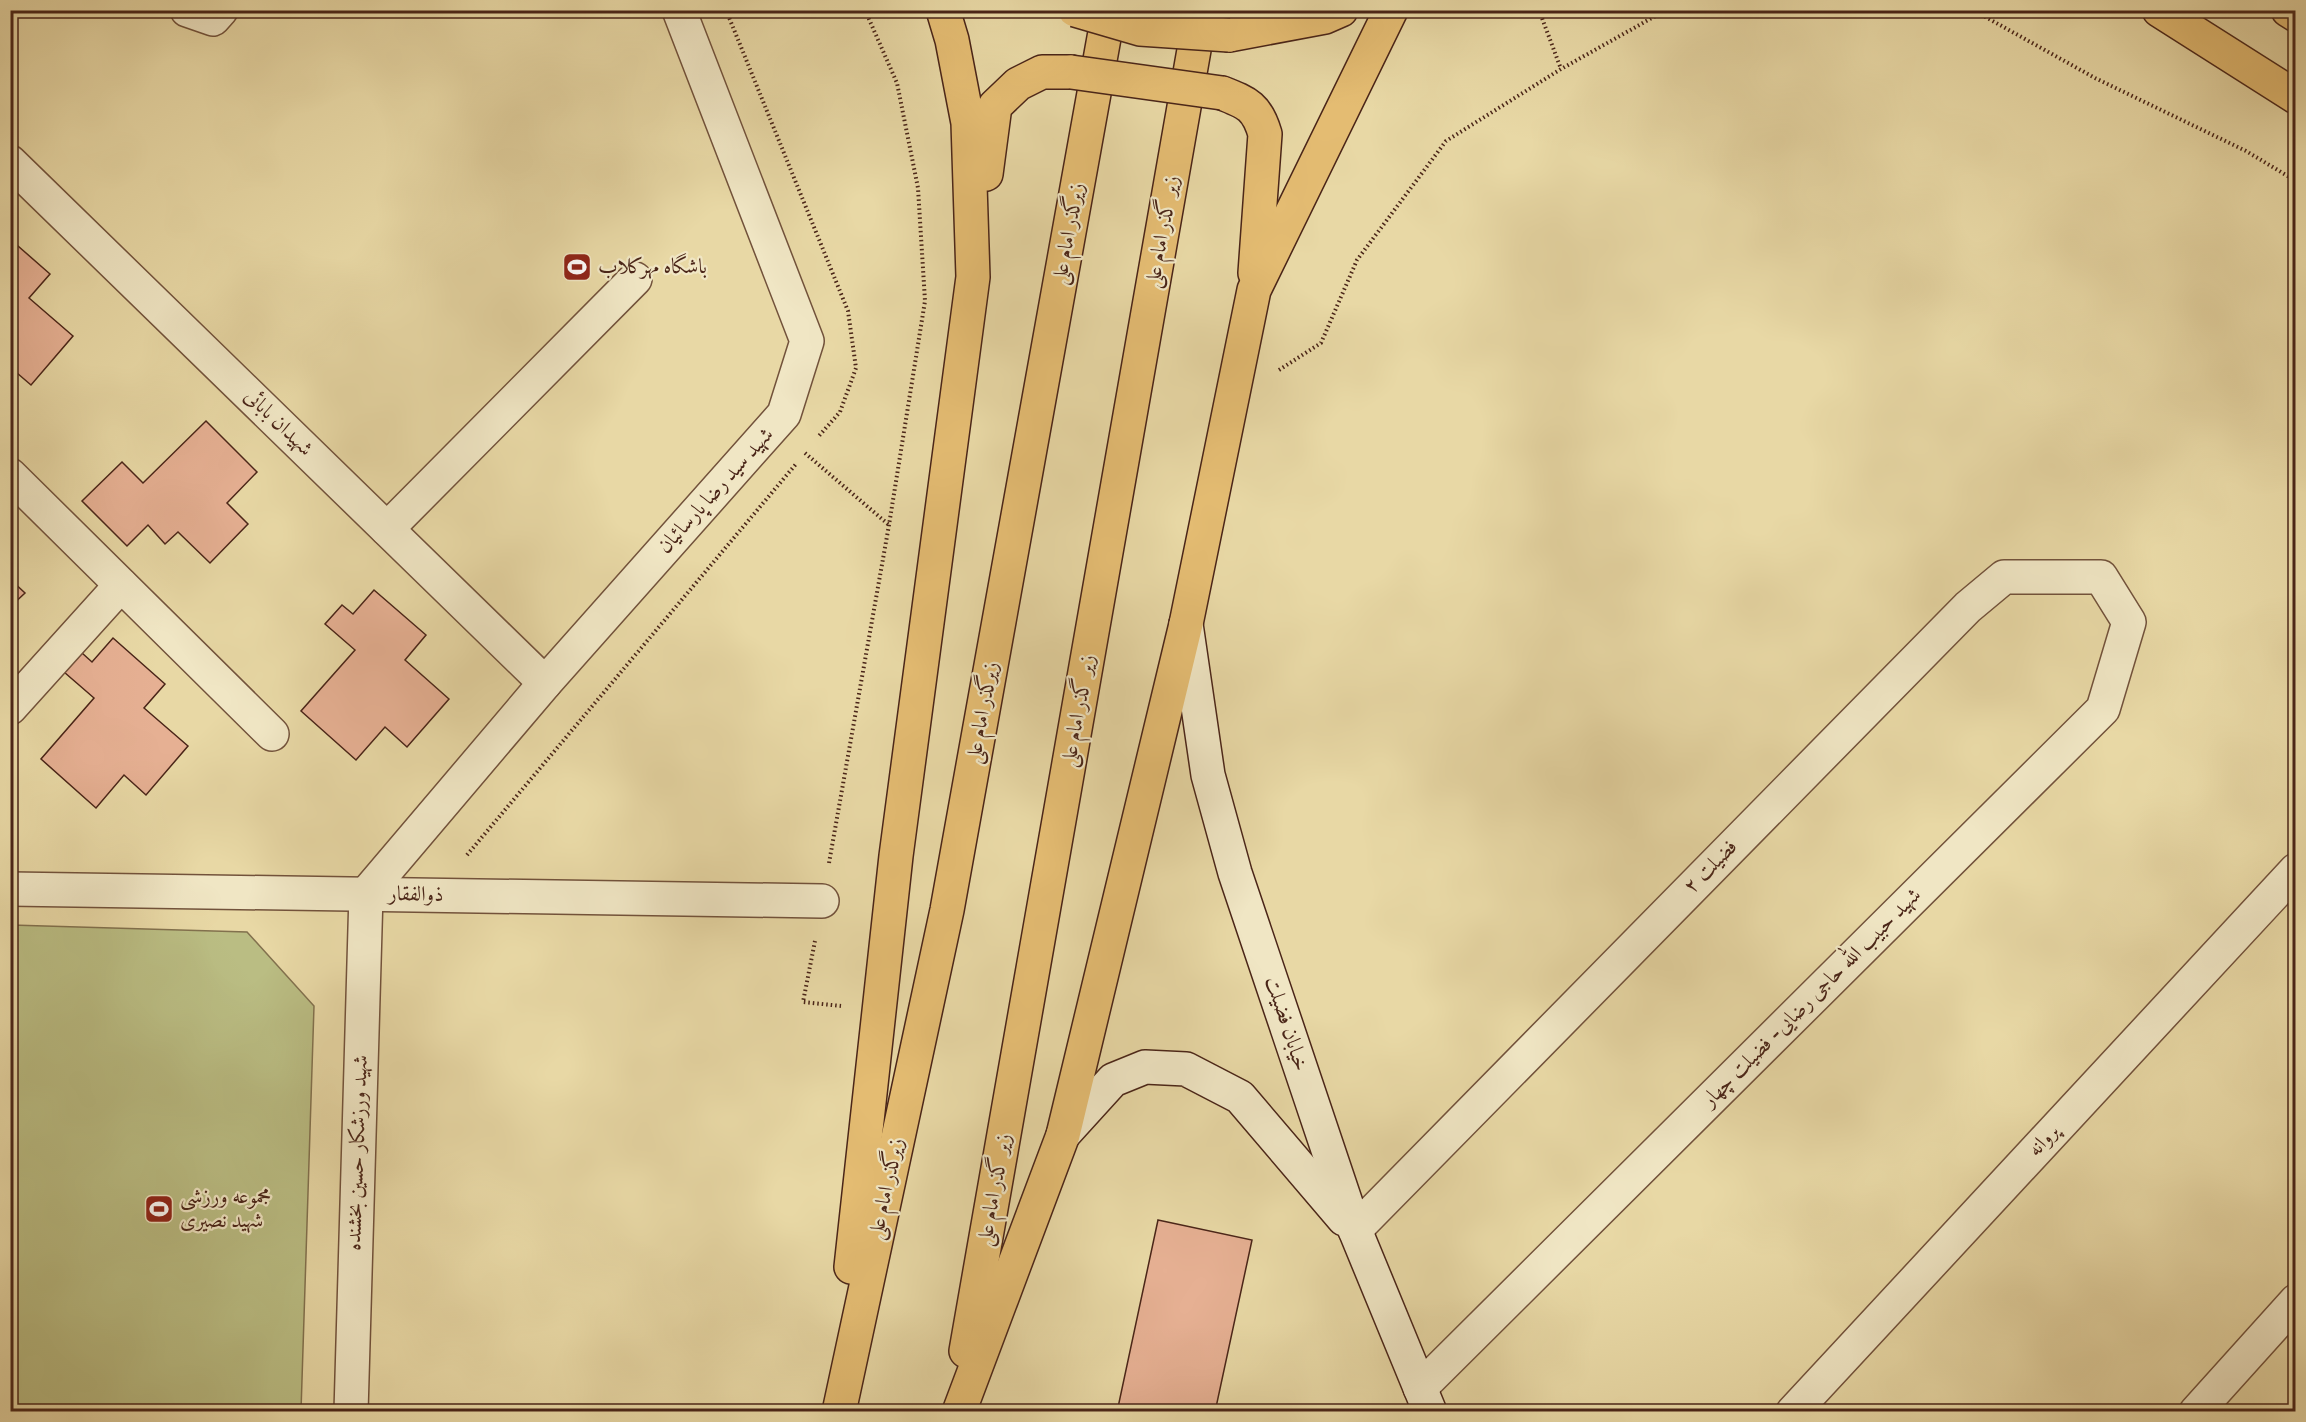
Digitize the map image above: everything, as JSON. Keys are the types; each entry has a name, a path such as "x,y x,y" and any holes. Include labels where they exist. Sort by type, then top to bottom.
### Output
{"main road":[{"path":"943,10 952,40 968,123 973,277"},
{"path":"1075,10 1140,29 1229,34 1325,17 1341,10"},
{"name":"زیرگذر امام علی","path":"837,1412 947,910 1109,10"},
{"name":"زیر گذر امام علی","path":"957,1412 1201,10"},
{"path":"1254,290 1391,10"},
{"path":"2159,10 2295,96"},
{"path":"2288,10 2295,15"},
{"path":"837,1412 899,833 995,106 1018,84 1042,72 1071,72 1222,93 1246,102 1260,117 1265,134 1254,290 1232,400 1186,624 1063,1135 957,1412"}],"street":[{"name":"شهید سید رضا پارسائیان","path":"366,894 545,683 784,414 807,341 680,10"},
{"name":"شهیدان بابائی","path":"10,162 545,683"},
{"path":"387,529 635,279"},
{"path":"10,475 272,734"},
{"name":"فضیلت ۲","path":"1355,1230 1968,607 2004,577 2101,577"},
{"name":"شهید حبیب الله حاجی رضایی- فضیلت چهار","path":"1425,1400 2103,709 2129,622 2101,577"},
{"path":"10,708 121,585"},
{"name":"خیابان فضیلت","path":"1186,624 1208,775 1235,873 1355,1230 1425,1400"},
{"name":"پروانه","path":"1793,1412 2295,870"},
{"name":"ذوالفقار","path":"10,889 822,901"},
{"name":"شهید ورزشکار حسین بخشنده","path":"351,1412 366,894"},
{"path":"1063,1135 1113,1080 1145,1067 1186,1069 1240,1097 1355,1230"},
{"path":"2196,1412 2295,1301"}],"path":[{"path":"865,10 897,83 918,188 925,301 890,525 803,1002 879,1009"},
{"path":"1539,10 1562,69"},
{"path":"1232,400 1321,343 1357,260 1446,141 1562,69 1666,10"},
{"path":"1973,10 2095,78 2246,151 2295,181"},
{"path":"805,453 890,525"}],"green space":[{"name":"مجموعه ورزشی شهید نصیری","path":"11,925 247,932 314,1006 301,1411 11,1411"}],"building":[{"path":"10,239 50,274 29,298 73,336 31,385 10,367"},
{"path":"206,421 257,472 227,503 248,524 210,563 178,532 165,544 148,525 127,546 82,501 122,462 143,483"},
{"path":"10,579 25,593 10,607"},
{"path":"374,590 426,635 405,660 449,699 407,747 385,727 356,760 301,711 355,650 325,624 342,605 353,614"},
{"path":"113,638 165,684 144,708 188,746 146,795 124,775 96,808 41,759 94,698 64,672 82,653 92,662"},
{"path":"1158,1220 1252,1240 1215,1412 1117,1412"}],"place":[{"name":"باشگاه مهرکلاب","path":"577,267"},
{"name":"مجموعه ورزشی شهید نصیری","path":"159,1209"}]}
